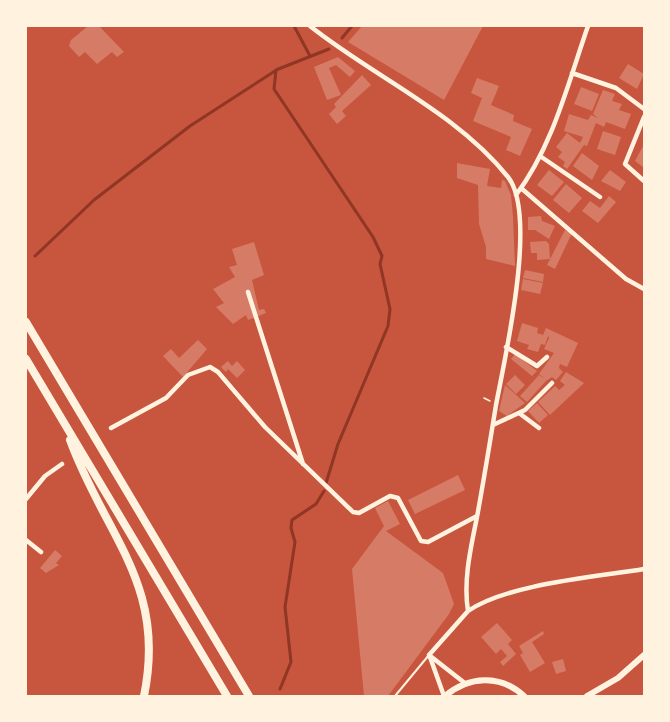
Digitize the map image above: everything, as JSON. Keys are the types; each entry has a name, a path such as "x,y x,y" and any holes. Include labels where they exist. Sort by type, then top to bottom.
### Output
{"highway":[{"path":"26,322 249,696"},
{"path":"26,359 227,696"},
{"path":"63,422 77,459 126,551 142,592 149,648 144,696"}],"main road":[{"path":"587,696 618,678 645,655"},
{"path":"444,696 466,684 494,680 511,686 524,696"}],"street":[{"path":"310,26 459,129 503,171 516,195 519,261 465,590 468,611"},
{"path":"516,195 551,134 588,26"},
{"path":"572,73 616,88 645,109"},
{"path":"644,181 625,164 645,117"},
{"path":"540,156 600,197"},
{"path":"521,188 626,279 645,289"},
{"path":"248,292 304,466"},
{"path":"506,347 537,366 547,357"},
{"path":"111,428 166,398 188,375 210,367 218,372 265,427 353,512 366,510 390,496 398,498 421,541 428,542 477,516"},
{"path":"493,425 519,413 552,383"},
{"path":"519,413 539,428"},
{"path":"26,499 45,476 62,464"},
{"path":"26,540 41,552"},
{"path":"429,655 445,633 468,611 493,597 518,590 645,569"},
{"path":"429,655 466,684"},
{"path":"429,655 444,696"}],"lane":[{"path":"395,696 429,655"}],"building":[{"path":"88,26 99,26 124,52 117,57 112,52 97,64 85,52 79,57 69,46 71,40"},
{"path":"362,26 483,26 444,100 348,42"},
{"path":"338,57 355,71 350,77 336,65 329,68 341,95 327,100 314,67"},
{"path":"628,64 644,74 637,89 619,78"},
{"path":"362,75 371,85 342,111 346,116 337,124 329,114 336,107 334,104"},
{"path":"477,78 499,86 491,105 514,115 513,121 532,129 520,156 506,150 511,137 473,121 482,98 471,93"},
{"path":"581,87 599,94 592,111 574,104"},
{"path":"603,90 615,94 612,101 622,104 619,110 631,114 625,129 606,122 604,127 596,123 587,146 584,145 567,169 563,166 565,162 558,157 562,152 556,147 567,133 580,143 583,137 564,131 569,114 588,120 591,115 598,118 593,114"},
{"path":"603,131 621,137 615,155 597,149"},
{"path":"644,144 644,168 635,161"},
{"path":"582,153 599,166 592,180 573,166"},
{"path":"457,163 490,169 487,186 501,188 502,180 505,181 511,195 515,266 486,259 486,247 479,224 478,185 457,178"},
{"path":"549,170 564,182 552,196 537,185"},
{"path":"610,170 626,182 620,191 601,181"},
{"path":"566,184 582,198 569,213 553,200"},
{"path":"609,196 616,202 598,223 582,211 590,201 600,208"},
{"path":"541,216 542,221 555,226 549,239 535,230 528,230 528,217"},
{"path":"565,230 572,233 555,269 547,265"},
{"path":"546,241 549,244 550,259 537,260 537,253 531,253 530,242"},
{"path":"254,242 264,275 252,280 259,310 264,309 266,313 248,320 246,315 233,324 216,307 224,303 213,289 235,277 229,267 237,265 232,249"},
{"path":"525,270 544,274 543,282 523,278"},
{"path":"523,279 543,283 540,294 521,290"},
{"path":"522,323 538,328 537,333 543,335 546,328 578,343 567,367 560,364 559,368 563,372 556,380 552,377 546,381 527,402 520,396 539,375 545,379 539,374 554,353 544,349 548,336 545,345 541,344 538,352 527,349 529,345 517,341"},
{"path":"198,340 207,349 183,377 163,356 171,349 179,358"},
{"path":"515,354 537,371 532,376 511,359"},
{"path":"228,361 232,366 237,361 245,370 237,378 228,369 226,372 221,367"},
{"path":"566,372 584,383 550,415 538,402 555,386 559,390 565,385 560,381"},
{"path":"515,375 525,385 516,394 506,384"},
{"path":"505,385 525,403 507,416 499,411"},
{"path":"537,403 548,415 539,423 528,411"},
{"path":"458,475 465,490 415,514 408,500"},
{"path":"388,501 400,524 386,531 443,573 454,604 388,696 364,696 352,569 384,526 375,508"},
{"path":"55,550 62,556 56,563 59,565 46,573 40,568"},
{"path":"497,623 512,640 508,644 516,654 503,666 500,662 507,656 501,649 496,654 481,637"},
{"path":"543,631 544,634 532,642 545,663 530,672 520,655 523,653 519,646"},
{"path":"563,659 566,671 556,674 552,662"}],"waterway":[{"path":"294,26 310,56"},
{"path":"342,38 352,26"},
{"path":"326,483 338,444 388,326 390,309 380,264 382,256 373,237 274,89 276,70 329,49"},
{"path":"35,256 94,200 190,126 275,71"},
{"path":"280,689 291,662 285,607 295,542 291,528 292,520 316,504 324,491"}]}
